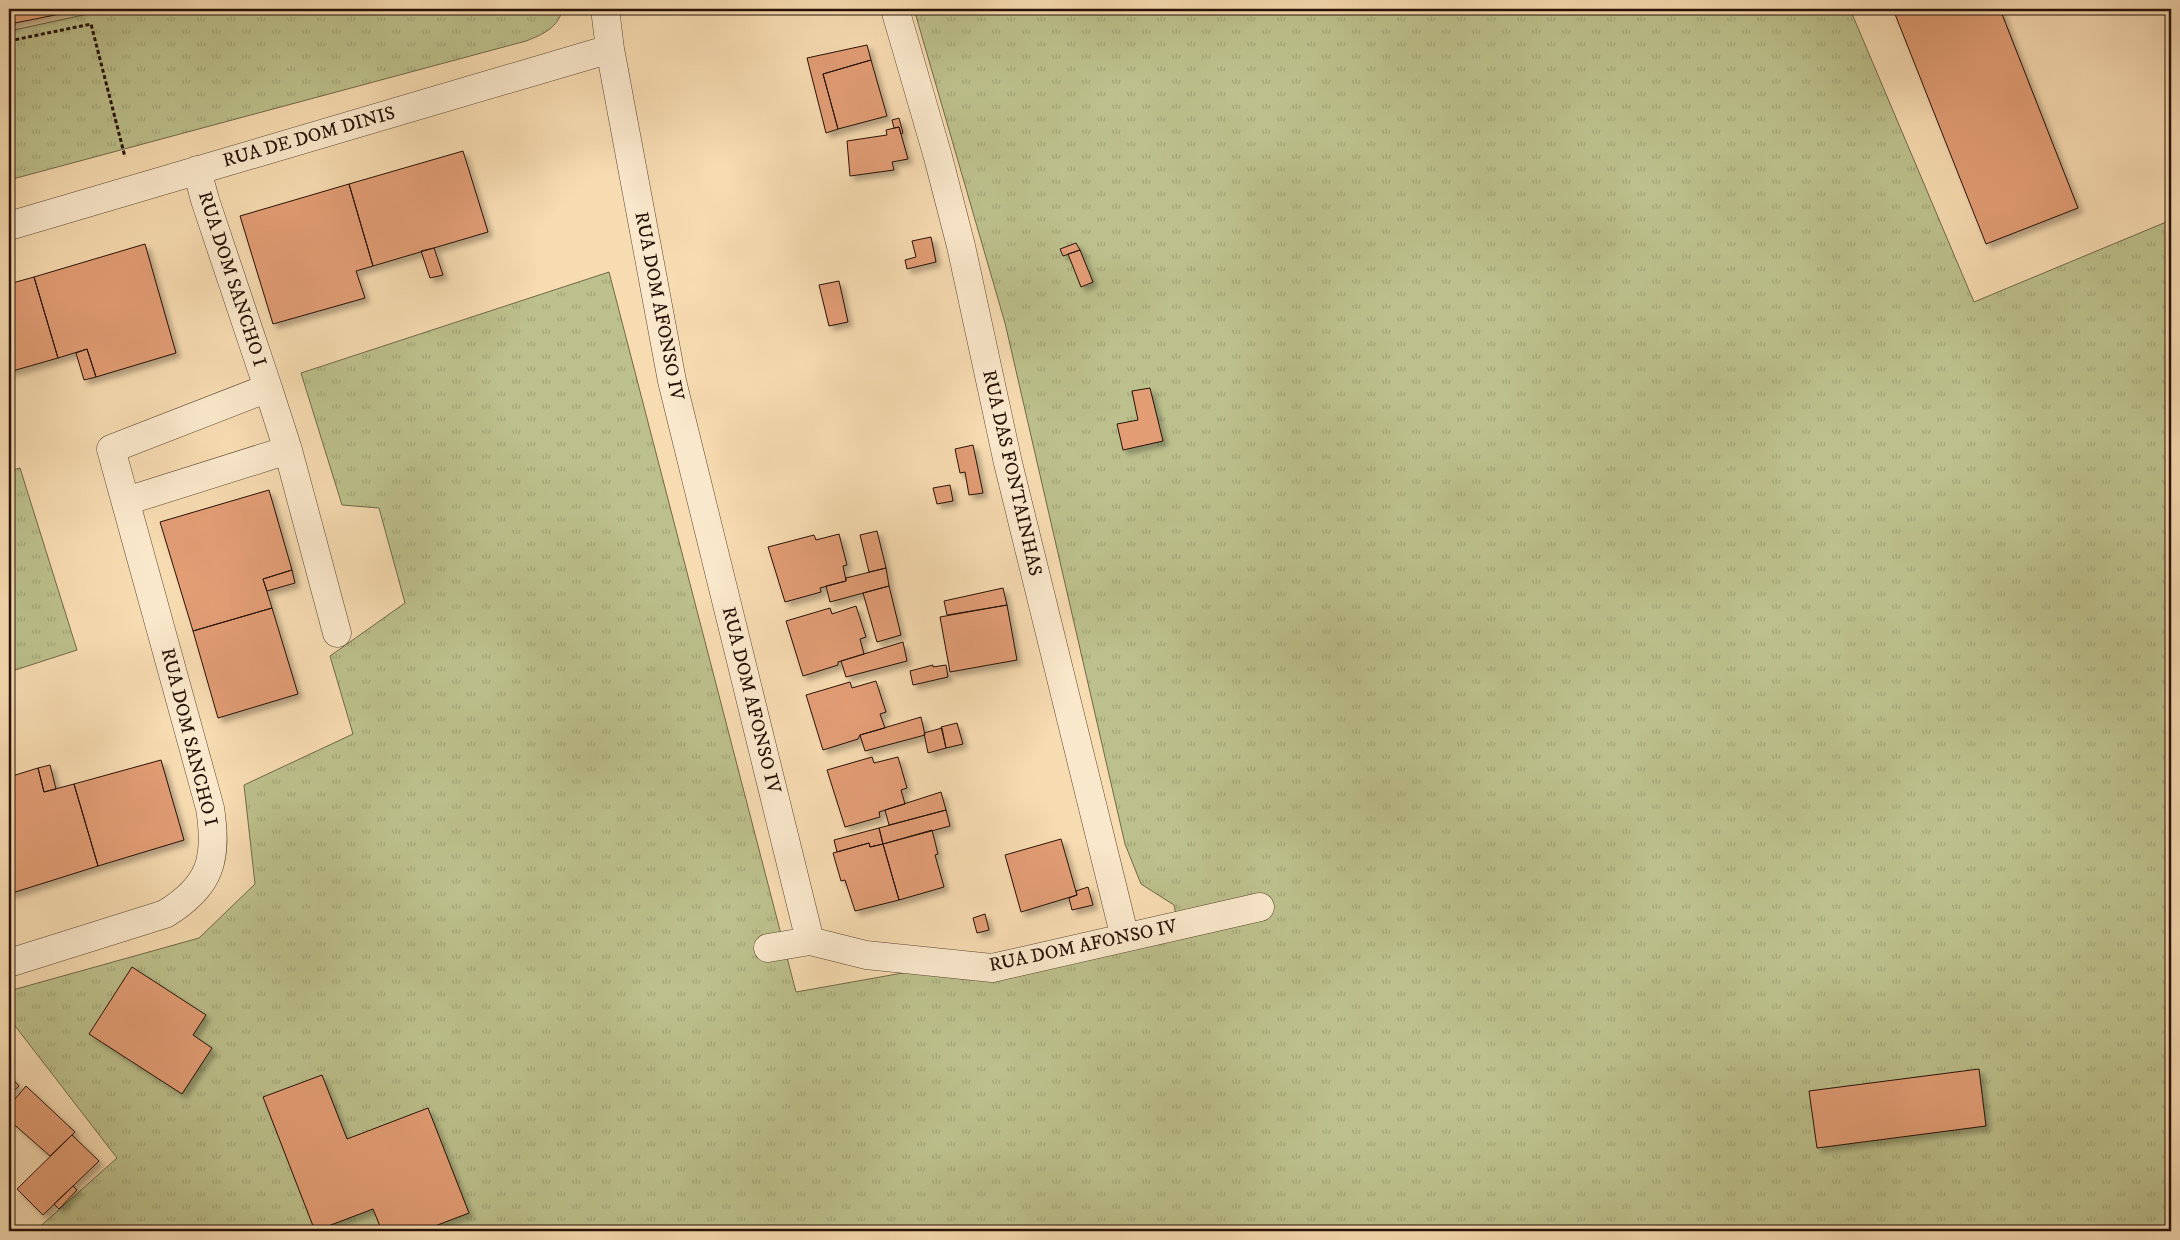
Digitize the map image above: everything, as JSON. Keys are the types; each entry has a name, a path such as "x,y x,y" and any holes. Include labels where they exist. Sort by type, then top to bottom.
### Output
{"street":[{"name":"RUA DOM AFONSO IV","path":"605,9 610,49 672,381 810,940 866,955 992,968 1260,907"},
{"name":"RUA DAS FONTAINHAS","path":"895,9 938,157 961,246 1008,463 1125,938"},
{"name":"RUA DE DOM DINIS","path":"9,226 610,49"},
{"name":"RUA DOM SANCHO I","path":"197,170 288,450 338,633"},
{"name":"RUA DOM SANCHO I","path":"9,963 164,914 183,903 195,891 213,858 214,832 210,808 111,449 268,388"},
{"path":"126,501 288,450"},
{"path":"768,948 810,940"}],"path":[{"path":"9,40 91,24 133,189"}],"green space":[{"path":"111,9 563,9 557,21 549,30 526,41 9,180 9,31"},
{"path":"914,9 1850,9 1974,302 2171,220 2171,1231 35,1231 117,1158 9,1018 9,991 199,938 255,884 244,785 353,734 330,656 405,603 379,508 342,505 301,373 609,272 796,992 1178,924 1174,905 1141,884 1125,844 1005,323"},
{"path":"20,468 77,650 9,672 9,471"}],"building":[{"path":"9,9 12,9 15,26 9,27"},
{"path":"12,9 85,9 15,23"},
{"path":"1893,9 2000,9 2078,208 1986,244"},
{"path":"867,45 871,60 823,74 838,129 826,133 807,58"},
{"path":"871,60 887,116 838,129 823,74"},
{"path":"899,118 903,133 901,134 899,127 894,128 892,120"},
{"path":"899,127 908,159 892,162 894,170 850,176 847,141 887,135 886,130"},
{"path":"463,151 488,232 373,266 349,184"},
{"path":"349,184 373,266 356,271 365,298 273,324 240,216"},
{"path":"931,237 936,262 907,269 905,260 916,257 912,241"},
{"path":"1076,243 1080,250 1063,256 1060,249"},
{"path":"145,244 176,353 96,377 87,349 58,358 34,277"},
{"path":"434,248 443,275 430,278 421,251"},
{"path":"1080,250 1093,282 1081,287 1068,254"},
{"path":"34,277 58,358 9,372 9,284"},
{"path":"839,281 848,322 829,326 819,285"},
{"path":"87,349 96,377 84,380 76,353"},
{"path":"1150,388 1163,441 1123,450 1117,424 1138,420 1132,391"},
{"path":"973,445 983,493 969,495 965,472 960,473 955,449"},
{"path":"950,485 953,501 937,504 933,488"},
{"path":"269,490 292,570 263,579 272,608 193,631 160,522"},
{"path":"877,531 886,568 869,572 860,535"},
{"path":"839,534 847,565 843,566 846,581 820,588 821,592 785,602 768,547 814,535 816,540"},
{"path":"886,568 889,586 830,602 826,586 846,581 846,578"},
{"path":"292,570 295,583 267,591 263,579"},
{"path":"889,586 901,635 877,642 863,593"},
{"path":"1003,588 1007,605 947,615 944,601"},
{"path":"1007,605 1017,660 950,672 940,617"},
{"path":"856,606 866,637 860,639 864,654 838,662 838,665 803,676 786,621 830,608 832,614"},
{"path":"272,608 298,694 218,718 193,631"},
{"path":"903,642 907,661 846,677 841,661"},
{"path":"933,665 933,667 946,665 948,677 913,685 910,671"},
{"path":"876,681 886,712 880,714 885,728 860,735 858,739 823,750 806,695 850,682 852,688"},
{"path":"921,717 925,735 865,751 860,735"},
{"path":"957,723 963,744 946,748 941,727"},
{"path":"942,728 946,748 928,753 924,733"},
{"path":"872,757 874,763 898,757 907,788 901,790 905,804 879,812 880,817 845,827 827,770"},
{"path":"161,760 184,840 98,866 74,784"},
{"path":"50,765 56,789 44,792 38,768"},
{"path":"38,768 44,792 74,784 98,866 9,894 9,777"},
{"path":"941,792 946,810 889,825 885,810"},
{"path":"946,810 950,826 883,844 879,828"},
{"path":"879,828 883,844 870,847 869,843 837,852 834,840"},
{"path":"932,830 938,854 935,855 944,887 899,900 883,844"},
{"path":"1061,839 1077,895 1021,912 1005,855"},
{"path":"869,843 870,847 883,844 899,900 855,911 845,880 841,881 833,853"},
{"path":"1088,887 1093,905 1072,910 1069,898 1077,895 1076,891"},
{"path":"985,914 989,930 977,933 973,918"},
{"path":"132,967 206,1015 193,1035 212,1048 182,1094 89,1034"},
{"path":"1979,1069 1986,1126 1817,1148 1809,1091"},
{"path":"9,1075 19,1086 9,1095"},
{"path":"322,1075 347,1139 428,1108 469,1213 422,1231 382,1231 373,1209 315,1231 263,1097"},
{"path":"26,1086 75,1132 50,1156 9,1120 9,1106"},
{"path":"72,1135 99,1161 43,1215 17,1189"},
{"path":"73,1186 77,1190 59,1209 54,1204"}]}
